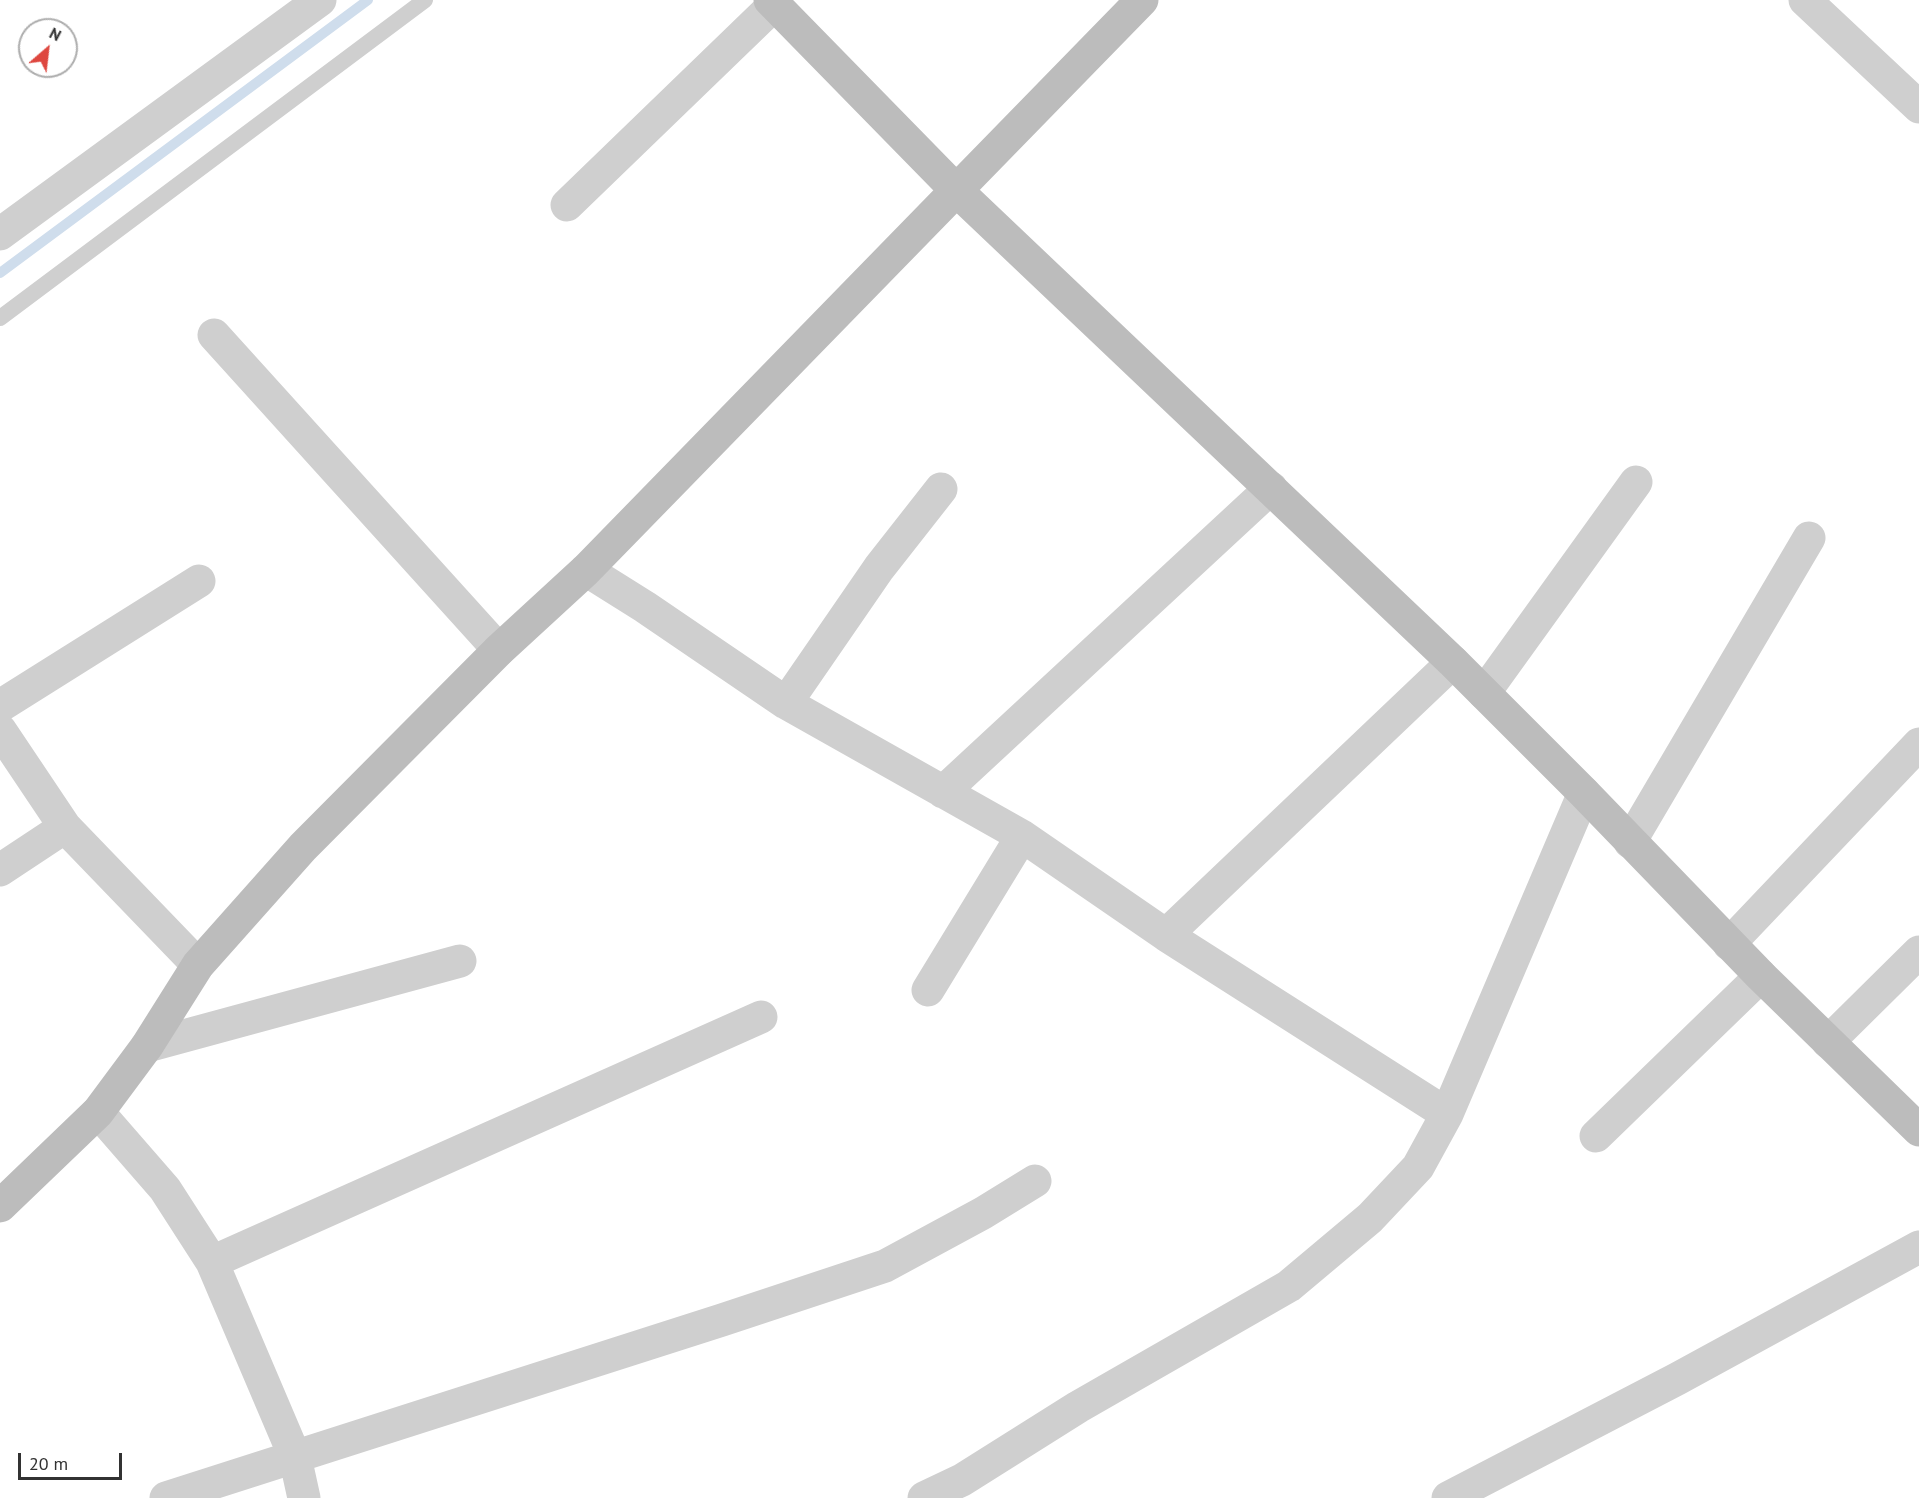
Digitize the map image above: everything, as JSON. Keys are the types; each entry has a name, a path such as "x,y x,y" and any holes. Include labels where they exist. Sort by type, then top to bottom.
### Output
{"street":[{"path":"0,234 320,0"},
{"path":"0,1206 98,1112 147,1046 198,965 303,847 499,650 586,570 955,189 1142,0"},
{"path":"1805,0 1919,107"},
{"path":"567,205 772,2 955,189 1453,662 1584,793 1729,944 1919,1130"},
{"path":"214,335 499,650"},
{"path":"1484,693 1636,482"},
{"path":"943,792 1271,488"},
{"path":"786,703 879,568 942,489"},
{"path":"1630,842 1809,538"},
{"path":"586,570 645,607 786,703 1022,836 1166,935 1447,1114"},
{"path":"0,706 199,581"},
{"path":"1166,935 1453,662"},
{"path":"0,730 65,827 198,965"},
{"path":"1729,944 1919,744"},
{"path":"924,1498 962,1480 1078,1407 1289,1286 1370,1218 1418,1167 1447,1114 1584,793"},
{"path":"0,870 65,827"},
{"path":"928,990 1022,836"},
{"path":"1828,1042 1919,952"},
{"path":"147,1046 460,961"},
{"path":"1596,1136 1761,976"},
{"path":"212,1262 761,1017"},
{"path":"98,1112 165,1189 212,1262 295,1457 304,1498"},
{"path":"166,1498 885,1266 983,1213 1035,1181"},
{"path":"1448,1498 1677,1379 1919,1247"}],"lane":[{"path":"0,318 425,0"}],"waterway":[{"path":"0,273 368,0"}]}
